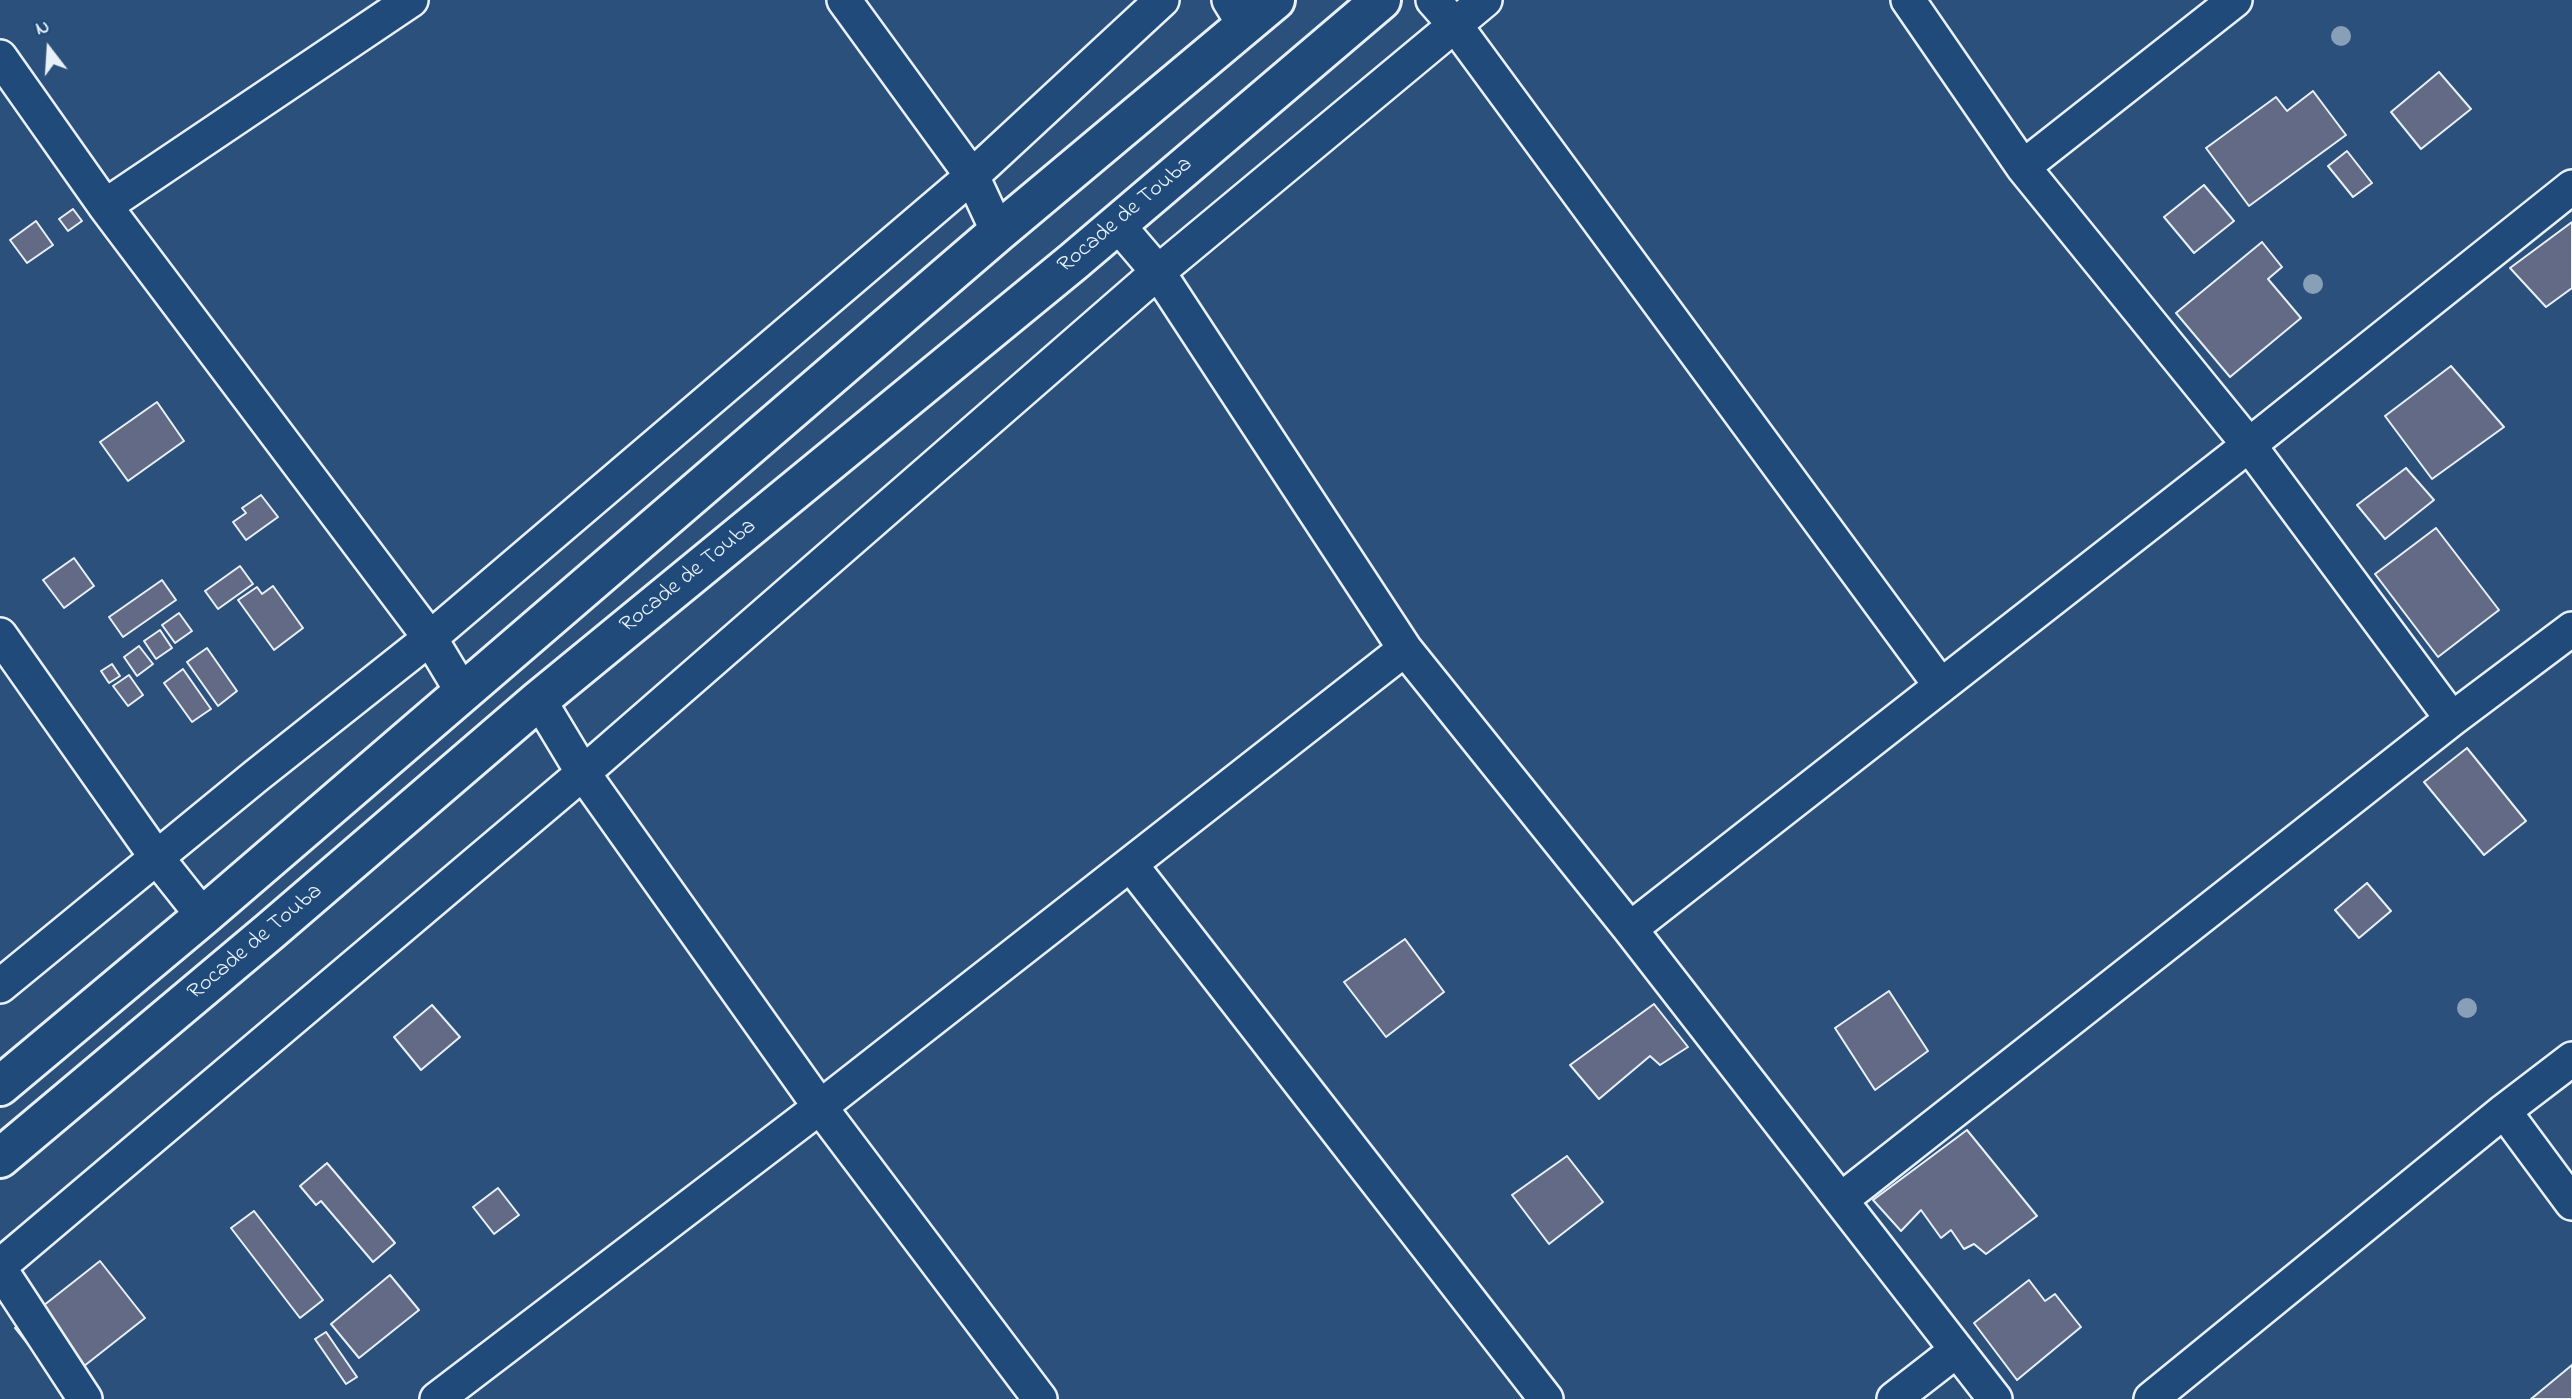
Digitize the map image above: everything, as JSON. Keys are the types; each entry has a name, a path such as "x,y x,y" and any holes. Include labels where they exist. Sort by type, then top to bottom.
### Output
{"main road":[{"path":"0,1086 203,916 998,232 1237,13 1275,0"},
{"name":"Rocade de Touba","path":"0,1158 270,932 539,700 1117,224 1381,0"}],"street":[{"path":"105,206 411,0"},
{"path":"844,0 972,176 998,232"},
{"path":"0,986 430,638 972,176 1162,0"},
{"path":"1433,0 1455,25 1941,686"},
{"path":"85,1399 0,1267 583,773 1158,272 1485,0"},
{"path":"1908,0 2023,167 2249,445 2452,719"},
{"path":"2023,167 2235,0"},
{"path":"0,57 105,206 430,638 463,693"},
{"path":"1630,929 2249,445 2572,187"},
{"path":"1117,224 1158,272 1405,649 1630,929 1996,1399"},
{"path":"1842,1199 2452,719 2572,629"},
{"path":"0,635 157,858 203,916"},
{"path":"437,1399 820,1107 1405,649"},
{"path":"539,700 583,773 1029,1395"},
{"path":"1131,865 1546,1399"},
{"path":"2151,1399 2504,1111 2572,1059"},
{"path":"2504,1111 2572,1203"},
{"path":"1894,1399 1957,1350"}],"building":[{"path":"2439,72 2471,109 2421,149 2391,112"},
{"path":"2313,91 2346,135 2249,206 2206,148 2276,97 2287,111"},
{"path":"2347,151 2372,183 2353,197 2328,166"},
{"path":"2204,185 2234,221 2194,253 2164,217"},
{"path":"73,209 82,221 68,231 59,219"},
{"path":"36,221 53,245 27,263 10,240"},
{"path":"2572,222 2572,288 2546,307 2510,268"},
{"path":"2262,242 2282,267 2268,279 2301,318 2230,377 2176,313"},
{"path":"2451,366 2504,427 2432,479 2385,416"},
{"path":"157,402 184,441 128,481 100,442"},
{"path":"2406,468 2434,500 2385,539 2357,505"},
{"path":"261,495 278,517 246,540 233,522 246,513 242,508"},
{"path":"2436,528 2499,610 2438,657 2375,574"},
{"path":"74,558 94,586 64,608 43,580"},
{"path":"240,566 253,584 218,609 205,591"},
{"path":"162,580 176,600 123,637 109,617"},
{"path":"273,586 303,628 274,650 238,600 257,587 262,594"},
{"path":"179,613 192,631 175,643 162,625"},
{"path":"160,630 172,648 156,659 144,641"},
{"path":"139,646 153,664 137,676 124,657"},
{"path":"207,648 237,691 218,706 187,662"},
{"path":"112,664 120,676 109,683 101,671"},
{"path":"183,669 211,709 192,722 164,683"},
{"path":"129,675 143,695 128,706 113,686"},
{"path":"2467,748 2526,821 2484,855 2424,782"},
{"path":"2367,883 2391,911 2359,938 2335,910"},
{"path":"1405,939 1444,992 1386,1037 1344,982"},
{"path":"1889,991 1928,1051 1875,1090 1835,1028"},
{"path":"1654,1004 1688,1047 1660,1065 1650,1056 1599,1099 1570,1065"},
{"path":"432,1005 460,1037 421,1070 394,1037"},
{"path":"1967,1130 2037,1216 1986,1254 1974,1244 1964,1249 1951,1230 1941,1238 1921,1210 1901,1231 1873,1200"},
{"path":"1567,1156 1603,1202 1549,1244 1512,1195"},
{"path":"327,1163 395,1243 373,1262 321,1201 316,1205 300,1186"},
{"path":"498,1188 519,1215 494,1234 473,1207"},
{"path":"254,1211 323,1300 300,1318 231,1228"},
{"path":"100,1261 145,1318 60,1385 15,1328"},
{"path":"390,1275 419,1310 359,1358 331,1324"},
{"path":"2029,1280 2045,1301 2055,1294 2081,1327 2017,1380 1974,1323"},
{"path":"326,1332 357,1377 346,1384 315,1339"},
{"path":"2572,1365 2572,1399 2531,1399"}]}
